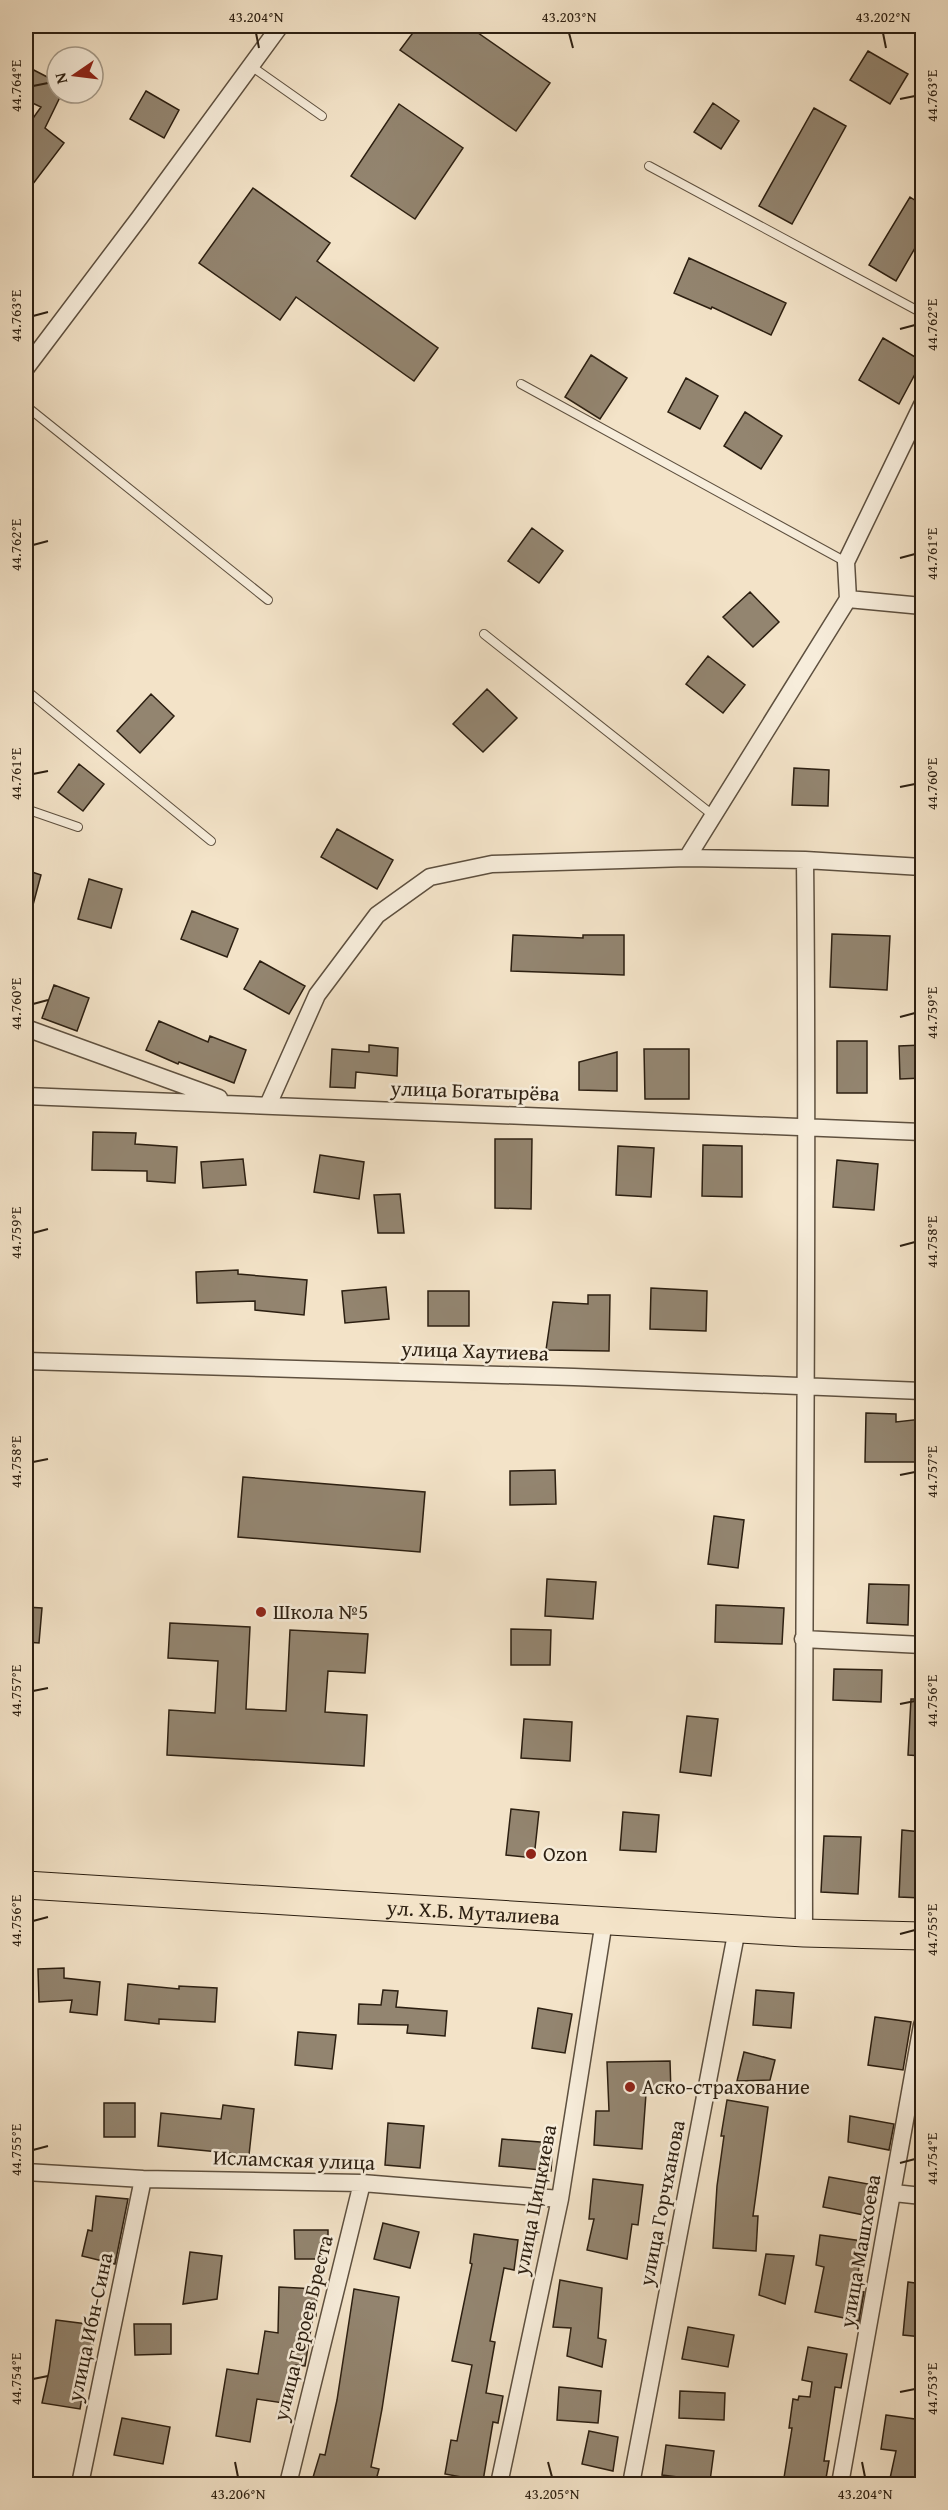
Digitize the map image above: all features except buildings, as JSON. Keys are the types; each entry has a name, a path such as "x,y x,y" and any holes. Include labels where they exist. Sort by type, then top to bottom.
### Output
{"main road":[{"name":"ул. Х.Б. Муталиева","path":"26,1885 804,1933 922,1936"}],"street":[{"path":"26,368 140,218 280,26"},
{"path":"687,858 848,599 846,562 922,405"},
{"path":"848,599 922,606"},
{"path":"268,1105 317,995 377,915 430,877 492,864 687,858 805,860 922,867"},
{"path":"804,1933 803,1639 808,1127 805,860"},
{"path":"26,1028 234,1103"},
{"name":"улица Богатырёва","path":"26,1096 922,1132"},
{"name":"улица Хаутиева","path":"26,1361 562,1376 922,1391"},
{"path":"803,1639 922,1645"},
{"name":"улица Цицкиева","path":"499,2484 560,2199 604,1921"},
{"name":"улица Горчханова","path":"631,2484 737,1929"},
{"name":"улица Машхоева","path":"840,2484 894,2193 922,2025"},
{"name":"Исламская улица","path":"26,2172 144,2179 363,2183 560,2199"},
{"name":"улица Ибн-Сина","path":"80,2484 144,2179"},
{"name":"улица Героев Бреста","path":"288,2484 363,2183"},
{"path":"894,2193 922,2196"}],"lane":[{"path":"914,26 922,31"},
{"path":"251,66 322,116"},
{"path":"649,166 922,313"},
{"path":"522,384 846,562"},
{"path":"26,406 268,600"},
{"path":"484,634 714,816"},
{"path":"26,690 211,841"},
{"path":"26,809 78,827"}],"place":[{"name":"Школа №5","path":"261,1612"},
{"name":"Ozon","path":"531,1854"},
{"name":"Аско-страхование","path":"630,2087"}]}
